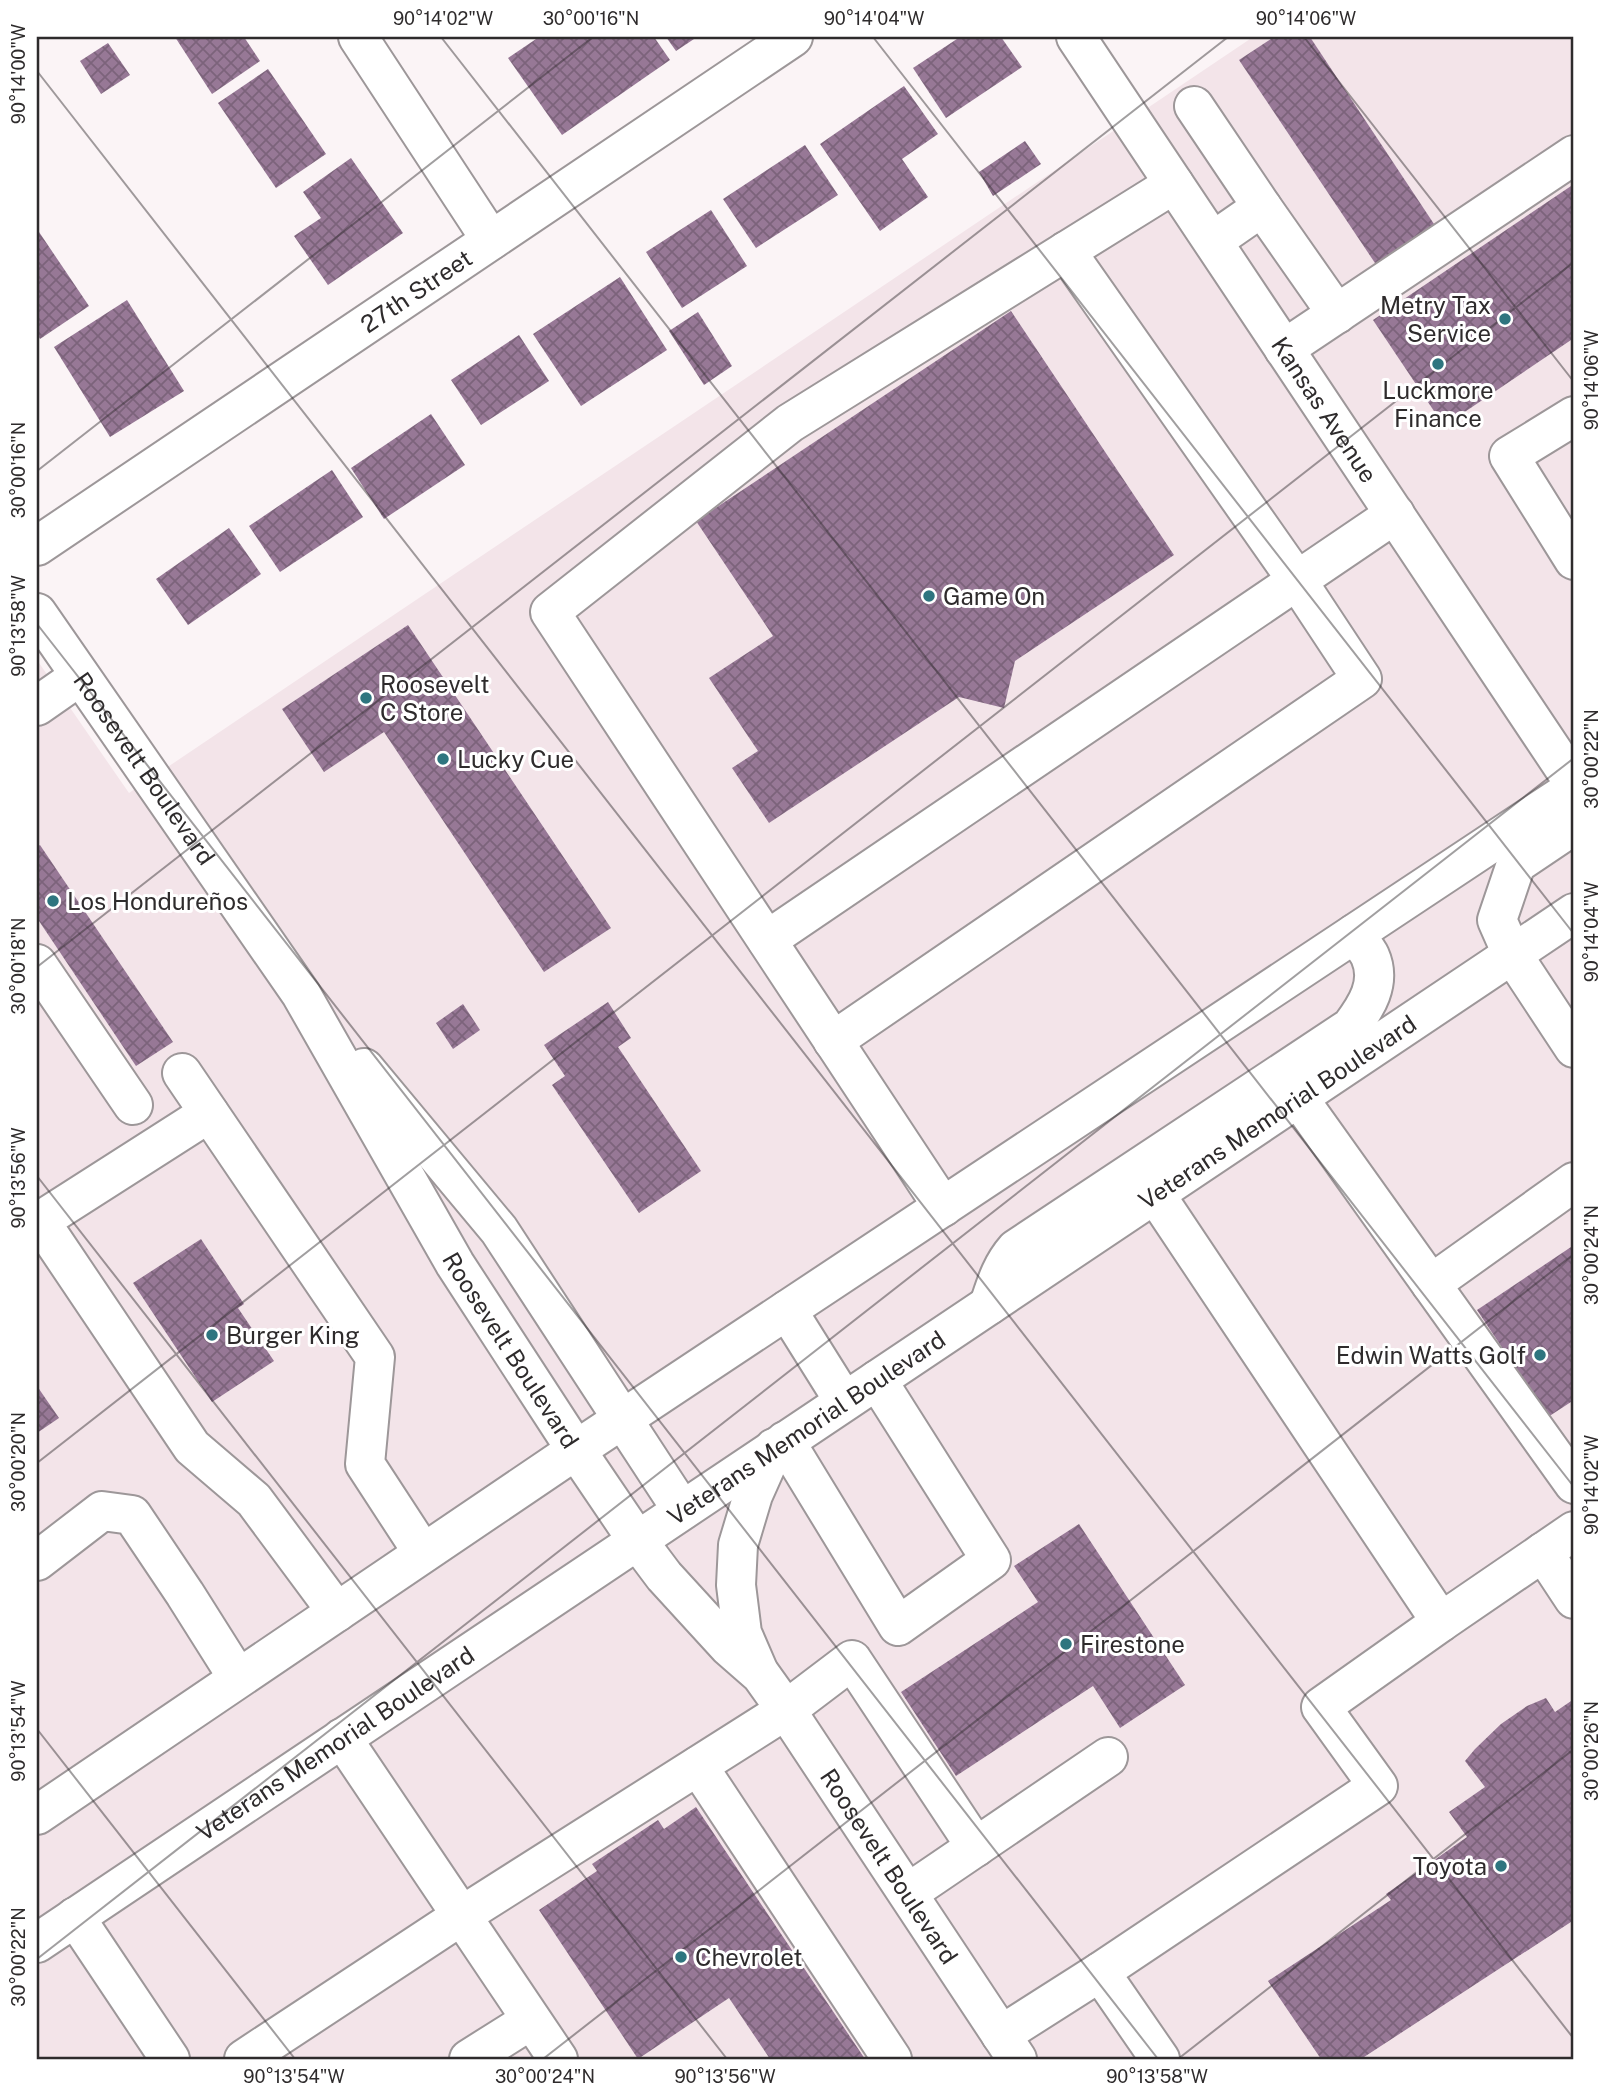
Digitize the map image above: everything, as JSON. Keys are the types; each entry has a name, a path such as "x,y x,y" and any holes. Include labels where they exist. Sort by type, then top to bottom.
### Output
{"street":[{"path":"358,37 491,240"},
{"name":"27th Street","path":"37,546 793,37"},
{"name":"Kansas Avenue","path":"1076,37 1574,785"},
{"path":"1194,106 1337,314"},
{"path":"1284,349 1574,155"},
{"path":"943,1207 550,612 790,423 1174,184"},
{"path":"1213,241 1262,207"},
{"path":"833,1041 1362,679 1296,579 1066,251"},
{"path":"1574,415 1509,456 1574,560"},
{"path":"767,940 1395,514"},
{"name":"Roosevelt Boulevard","path":"37,612 301,994 456,1264 637,1540 694,1610 729,1647 761,1675"},
{"path":"37,706 80,676"},
{"path":"37,1815 576,1450 1574,785"},
{"path":"1574,825 1516,864 1497,920 1512,954 1574,1048"},
{"name":"Veterans Memorial Boulevard","path":"37,1943 1574,913"},
{"path":"989,1305 998,1275 1016,1249 1351,1027 1370,1002 1374,977 1371,957 1354,934"},
{"path":"37,964 133,1105"},
{"name":"Roosevelt Boulevard","path":"301,994 499,1230 682,1510"},
{"path":"182,1073 375,1357 365,1464 423,1553"},
{"path":"1299,1098 1574,1483"},
{"path":"209,1113 38,1218 192,1447 254,1500 337,1612"},
{"path":"1431,1284 1574,1182"},
{"path":"1155,1194 1441,1622"},
{"path":"787,1310 845,1401"},
{"path":"244,2059 461,1916 786,1710 991,1560 877,1380"},
{"path":"779,1445 898,1626"},
{"name":"Roosevelt Boulevard","path":"779,1445 753,1495 738,1545 736,1585 743,1633 761,1675 1009,2047"},
{"path":"37,1561 102,1511 132,1515 238,1678"},
{"path":"1009,2047 1100,1972 1378,1786 1321,1707 1574,1531"},
{"path":"1543,1552 1574,1599"},
{"path":"852,1660 976,1847"},
{"path":"342,1738 558,2059"},
{"path":"908,1893 1108,1757"},
{"path":"698,1766 892,2059"},
{"path":"75,1917 170,2059"},
{"path":"1100,1972 1160,2059"},
{"path":"470,2059 531,2020"}],"shaded area":[{"path":"1253,37 1574,37 1574,2059 37,2059 37,660 129,793"}],"building":[{"path":"175,37 244,37 260,61 212,94"},
{"path":"539,37 654,37 670,60 562,135 508,58"},
{"path":"666,37 697,37 676,51"},
{"path":"960,37 1001,37 1022,67 946,118 913,68"},
{"path":"1274,37 1310,37 1436,227 1377,266 1239,60"},
{"path":"108,43 130,75 101,94 80,61"},
{"path":"268,69 326,154 276,188 218,103"},
{"path":"904,86 938,134 902,159 928,197 880,231 820,144"},
{"path":"1025,141 1041,164 993,196 979,172"},
{"path":"805,145 838,195 756,248 723,199"},
{"path":"351,158 403,233 328,285 294,236 321,218 303,192"},
{"path":"1574,184 1574,338 1444,426 1373,320"},
{"path":"711,210 747,266 682,308 646,252"},
{"path":"37,229 89,306 40,339 37,333"},
{"path":"620,277 667,350 581,406 533,334"},
{"path":"127,300 184,391 110,437 54,347"},
{"name":"Game On","path":"1011,311 1174,555 1015,661 1004,708 959,697 769,823 732,768 758,751 709,678 773,636 696,521"},
{"path":"698,312 732,366 704,385 669,331"},
{"path":"519,335 549,381 481,425 451,380"},
{"path":"431,414 465,465 384,519 351,468"},
{"path":"332,470 363,517 280,572 249,526"},
{"path":"229,528 261,574 188,625 156,579"},
{"path":"408,625 611,928 544,972 384,732 324,772 282,709"},
{"path":"40,845 173,1042 136,1066 37,918 37,847"},
{"path":"608,1002 631,1038 618,1047 701,1171 639,1213 552,1085 565,1076 544,1045"},
{"path":"463,1004 480,1030 453,1049 436,1023"},
{"name":"Burger King","path":"201,1239 244,1304 238,1308 274,1361 212,1402 133,1283"},
{"name":"Edwin Watts Golf","path":"1574,1245 1574,1400 1548,1417 1477,1310"},
{"path":"37,1386 59,1418 37,1433"},
{"name":"Firestone","path":"1079,1524 1185,1685 1120,1728 1093,1686 956,1776 901,1692 1038,1602 1014,1566"},
{"name":"Toyota","path":"1546,1698 1555,1712 1574,1699 1574,1920 1361,2059 1321,2059 1268,1981 1391,1900 1386,1894 1467,1837 1449,1812 1485,1787 1465,1761 1501,1724 1527,1706"},
{"path":"696,1807 865,2059 770,2059 729,1998 638,2059 539,1910 597,1871 592,1864 658,1820 664,1829"}],"place":[{"name":"Metry Tax Service","path":"1505,319"},
{"name":"Luckmore Finance","path":"1438,364"},
{"name":"Game On","path":"929,596"},
{"name":"Roosevelt C Store","path":"366,698"},
{"name":"Lucky Cue","path":"443,759"},
{"name":"Los Hondureños","path":"53,901"},
{"name":"Burger King","path":"212,1335"},
{"name":"Edwin Watts Golf","path":"1540,1355"},
{"name":"Firestone","path":"1066,1644"},
{"name":"Toyota","path":"1501,1866"},
{"name":"Chevrolet","path":"681,1957"}]}
